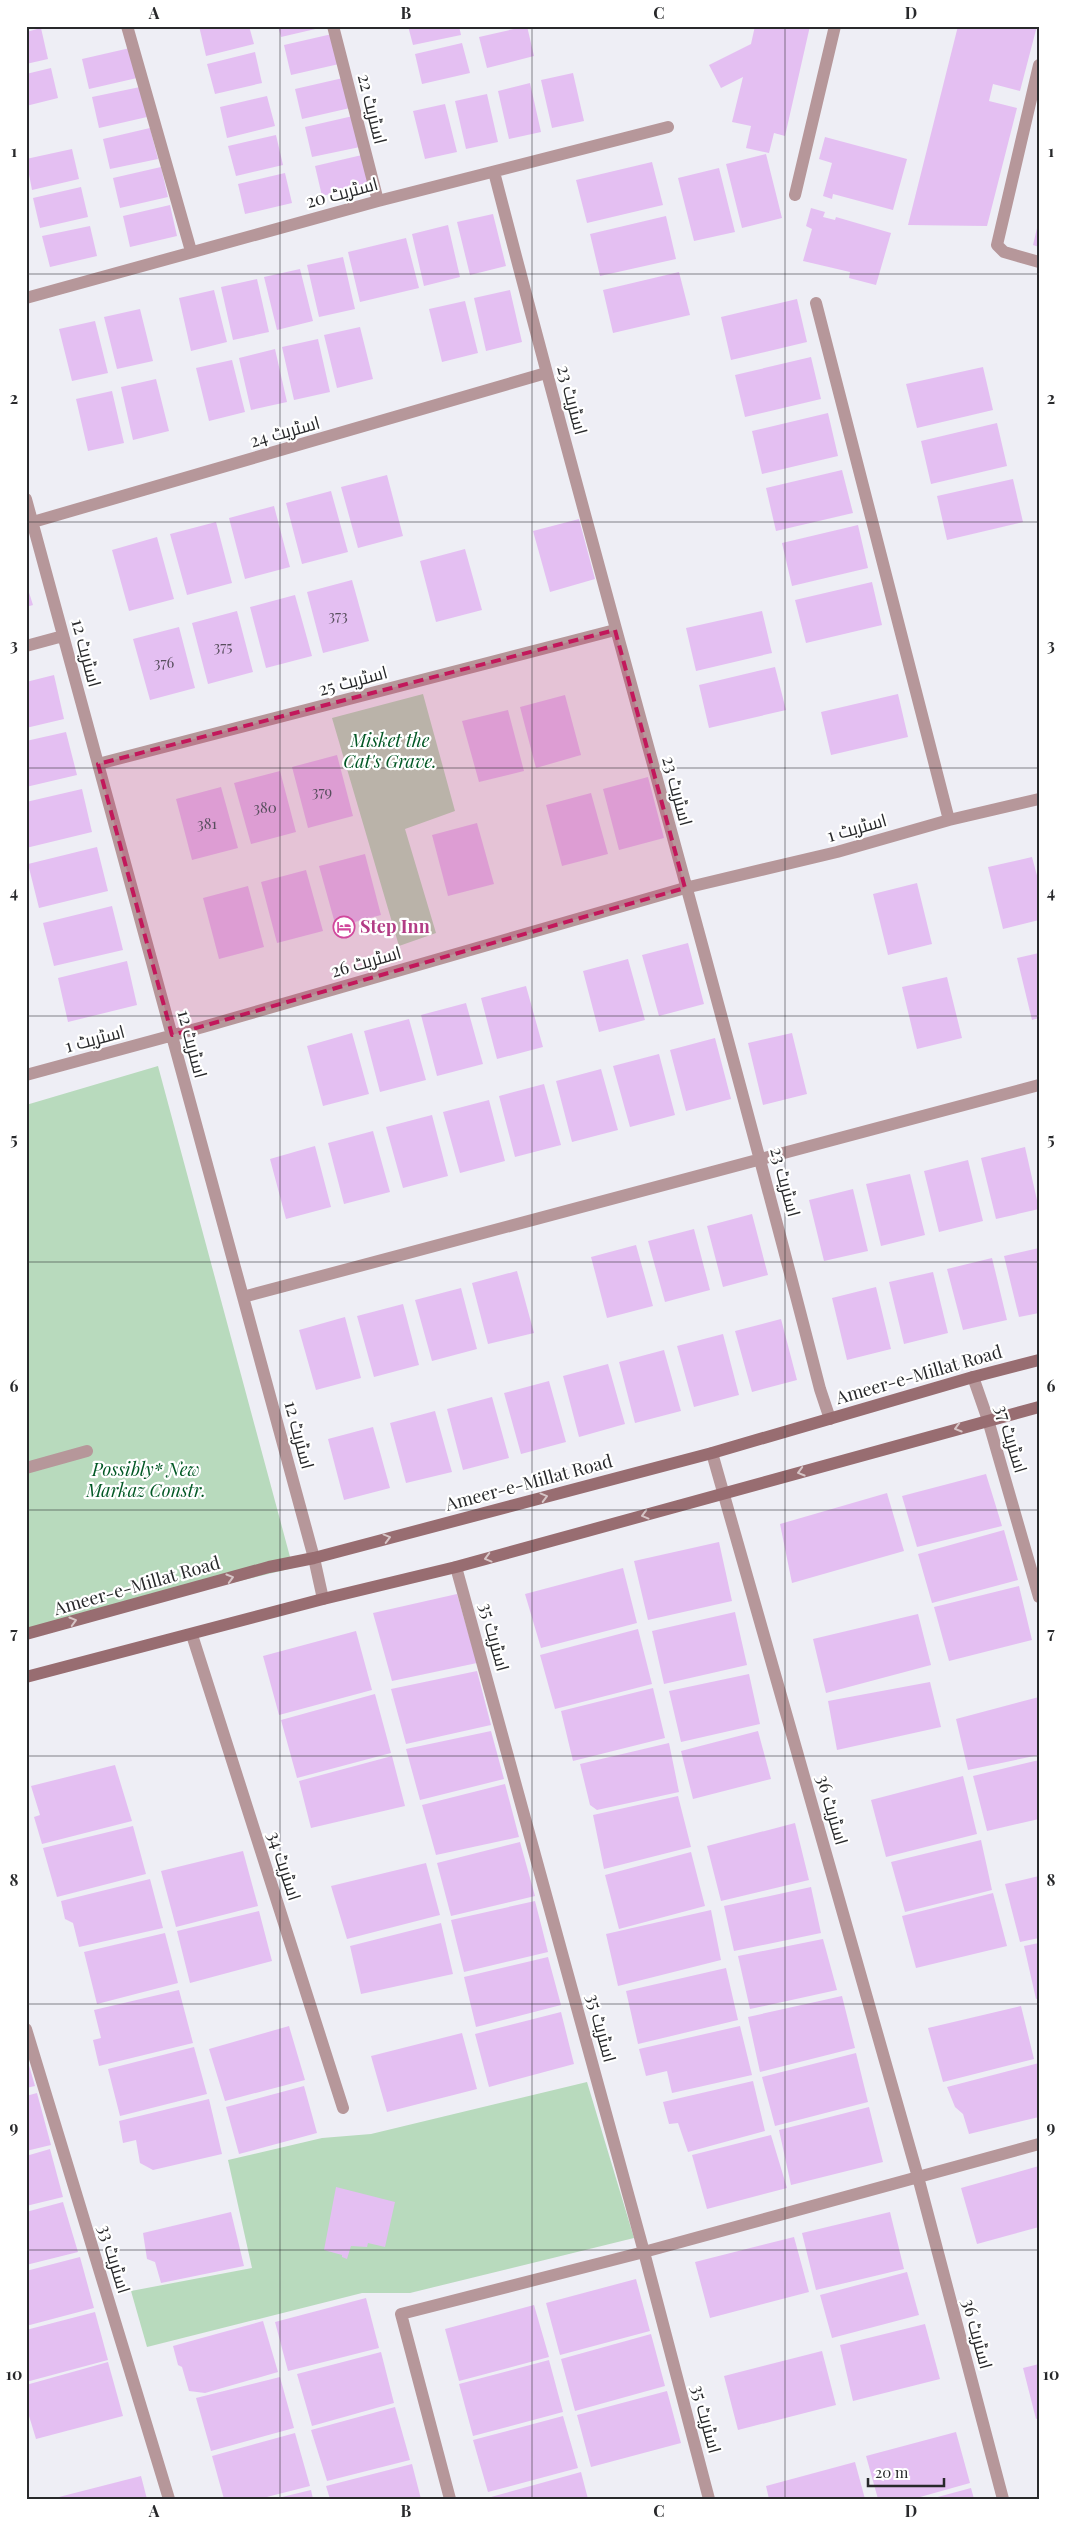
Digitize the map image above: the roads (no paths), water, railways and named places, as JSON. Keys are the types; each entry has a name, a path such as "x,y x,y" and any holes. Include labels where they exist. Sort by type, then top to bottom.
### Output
{"main road":[{"name":"Ameer-e-Millat Road","path":"26,1634 269,1567 314,1558 712,1453 973,1377 1039,1360"},
{"path":"26,1677 323,1599 456,1567 1039,1407"}],"street":[{"path":"127,26 191,251"},
{"name":"اسٹریٹ 22","path":"333,26 378,201"},
{"path":"795,195 835,26"},
{"path":"1039,65 997,245 1004,252 1039,262"},
{"name":"اسٹریٹ 20","path":"26,298 378,201 668,127"},
{"name":"اسٹریٹ 23","path":"494,172 615,630 761,1159 820,1389 830,1419"},
{"path":"816,303 950,820"},
{"name":"اسٹریٹ 24","path":"33,522 546,373"},
{"name":"اسٹریٹ 12","path":"26,499 314,1558 323,1599"},
{"name":"اسٹریٹ 25","path":"98,764 615,630"},
{"path":"26,646 64,636"},
{"name":"اسٹریٹ 1","path":"685,888 837,852 950,820 1039,799"},
{"name":"اسٹریٹ 26","path":"172,1035 685,888"},
{"name":"اسٹریٹ 1","path":"27,1073 172,1035"},
{"path":"243,1297 1039,1085"},
{"name":"اسٹریٹ 37","path":"973,1377 988,1420 1039,1597"},
{"path":"26,1468 87,1451"},
{"name":"اسٹریٹ 36","path":"712,1453 918,2177 1003,2499"},
{"name":"اسٹریٹ 35","path":"456,1567 644,2252 709,2499"},
{"name":"اسٹریٹ 34","path":"192,1634 343,2108"},
{"name":"اسٹریٹ 33","path":"26,2029 169,2499"},
{"path":"450,2499 401,2314 644,2252 1039,2144"}],"place":[{"name":"Step Inn","path":"344,927"}],"park label":[{"name":"Misket the Cat's Grave.","path":"390,751"},
{"name":"Possibly* New Markaz Constr.","path":"146,1480"}]}
